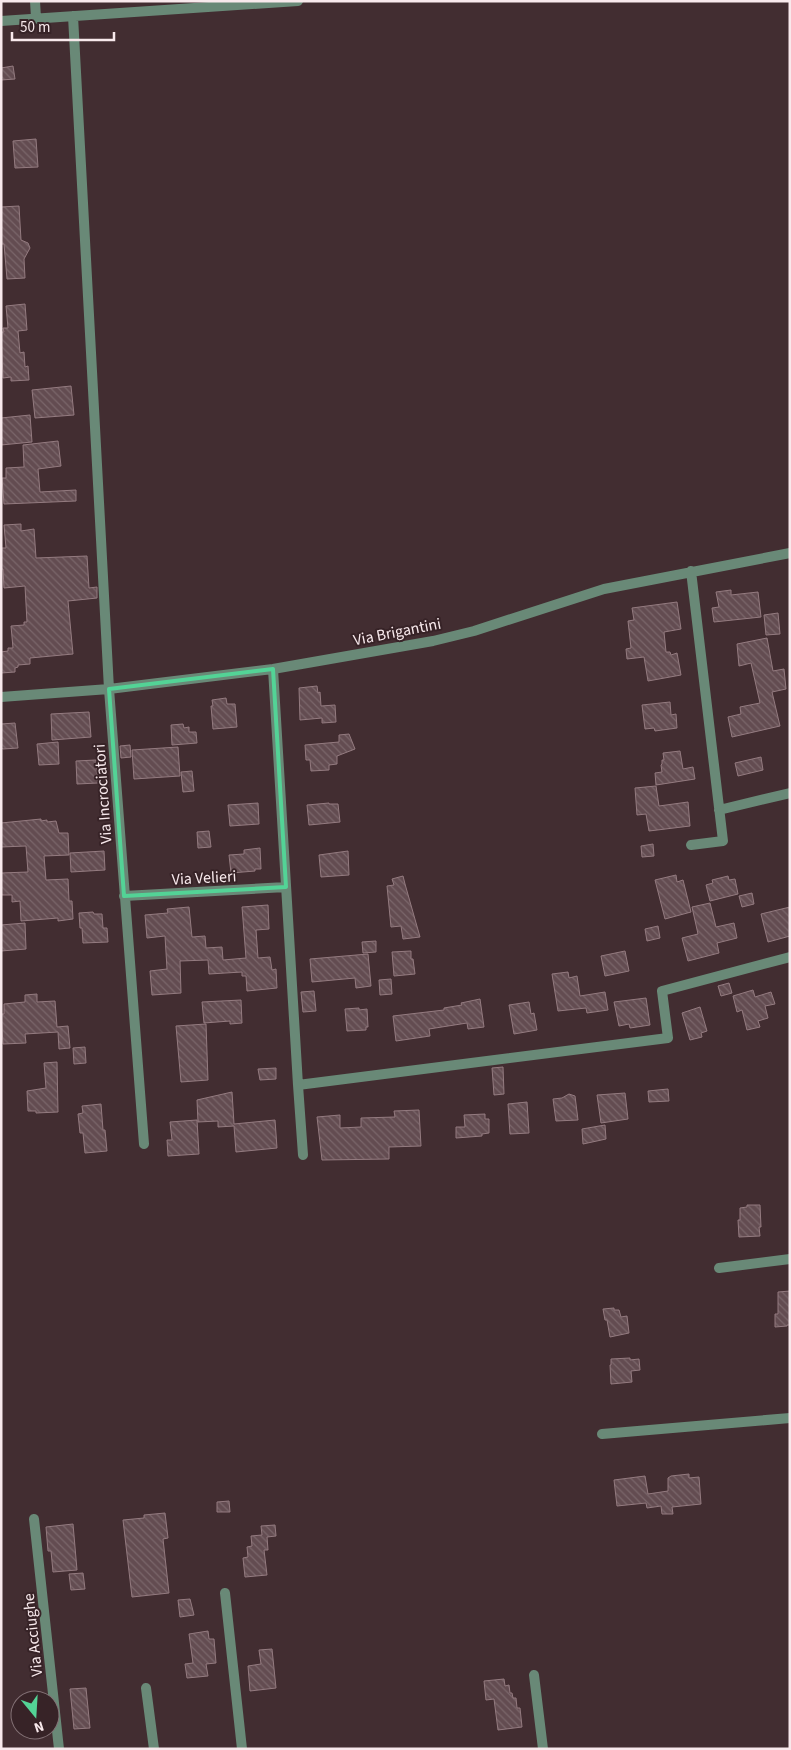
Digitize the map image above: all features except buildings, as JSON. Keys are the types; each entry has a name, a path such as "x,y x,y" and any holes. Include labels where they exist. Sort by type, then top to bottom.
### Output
{"street":[{"path":"35,1 36,18"},
{"path":"1,21 73,16 177,5 298,1"},
{"name":"Via Incrociatori","path":"73,16 110,689 144,1144"},
{"name":"Via Brigantini","path":"1,697 110,689 273,669 433,641 474,631 604,589 790,553"},
{"path":"691,571 723,842 691,845"},
{"path":"273,669 303,1155"},
{"path":"719,810 790,793"},
{"name":"Via Velieri","path":"124,896 286,887"},
{"path":"298,1085 668,1038 662,991 790,957"},
{"path":"719,1268 790,1259"},
{"path":"602,1434 790,1418"},
{"name":"Via Acciughe","path":"34,1519 59,1749"},
{"path":"225,1593 242,1749"},
{"path":"534,1675 542,1749"},
{"path":"146,1688 154,1749"}],"highlighted area":[{"path":"273,669 286,887 124,896 109,689"}]}
